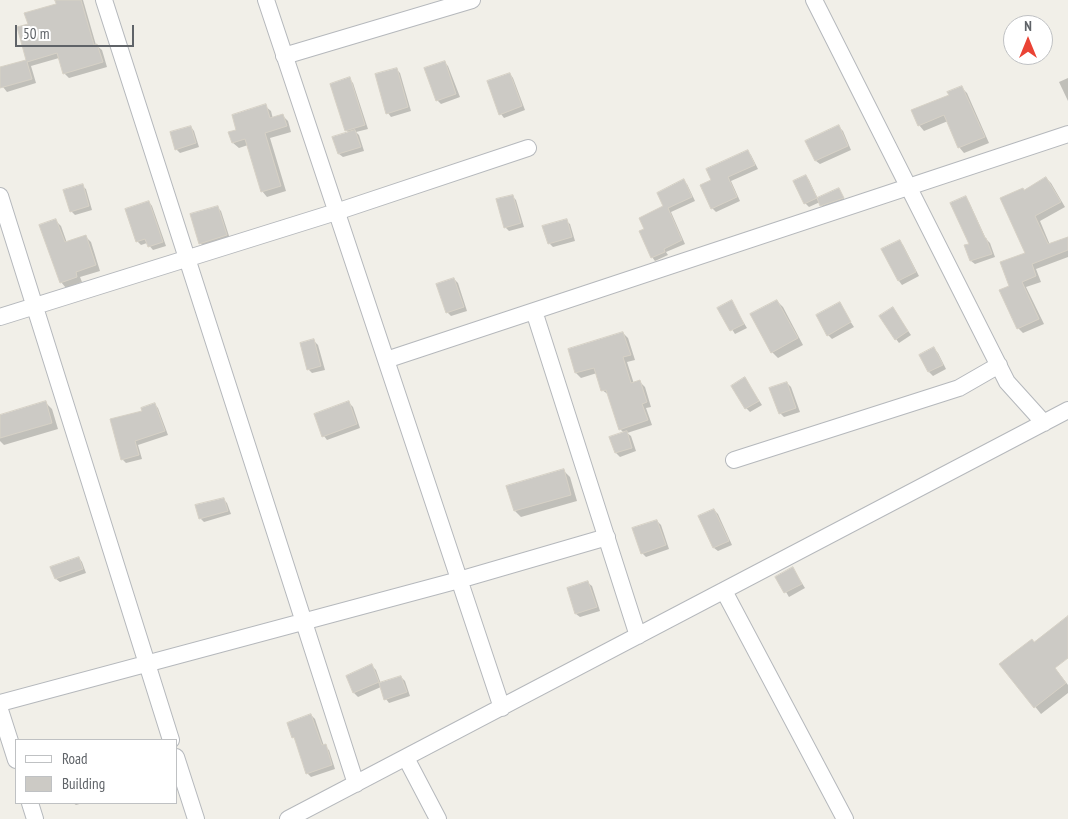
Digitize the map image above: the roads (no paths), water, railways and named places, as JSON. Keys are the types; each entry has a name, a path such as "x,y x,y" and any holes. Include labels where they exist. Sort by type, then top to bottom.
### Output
{"street":[{"path":"104,0 356,784"},
{"path":"266,0 502,708"},
{"path":"284,56 472,0"},
{"path":"814,0 910,186 1007,382 1044,423"},
{"path":"386,360 1068,134"},
{"path":"0,317 336,212 528,148"},
{"path":"0,196 171,739"},
{"path":"534,311 638,636"},
{"path":"734,460 959,388 999,365"},
{"path":"288,819 1068,410"},
{"path":"0,703 459,580 607,538"},
{"path":"724,591 845,819"},
{"path":"0,710 15,757"},
{"path":"406,758 438,819"},
{"path":"178,763 196,819"},
{"path":"30,804 35,819"}]}
